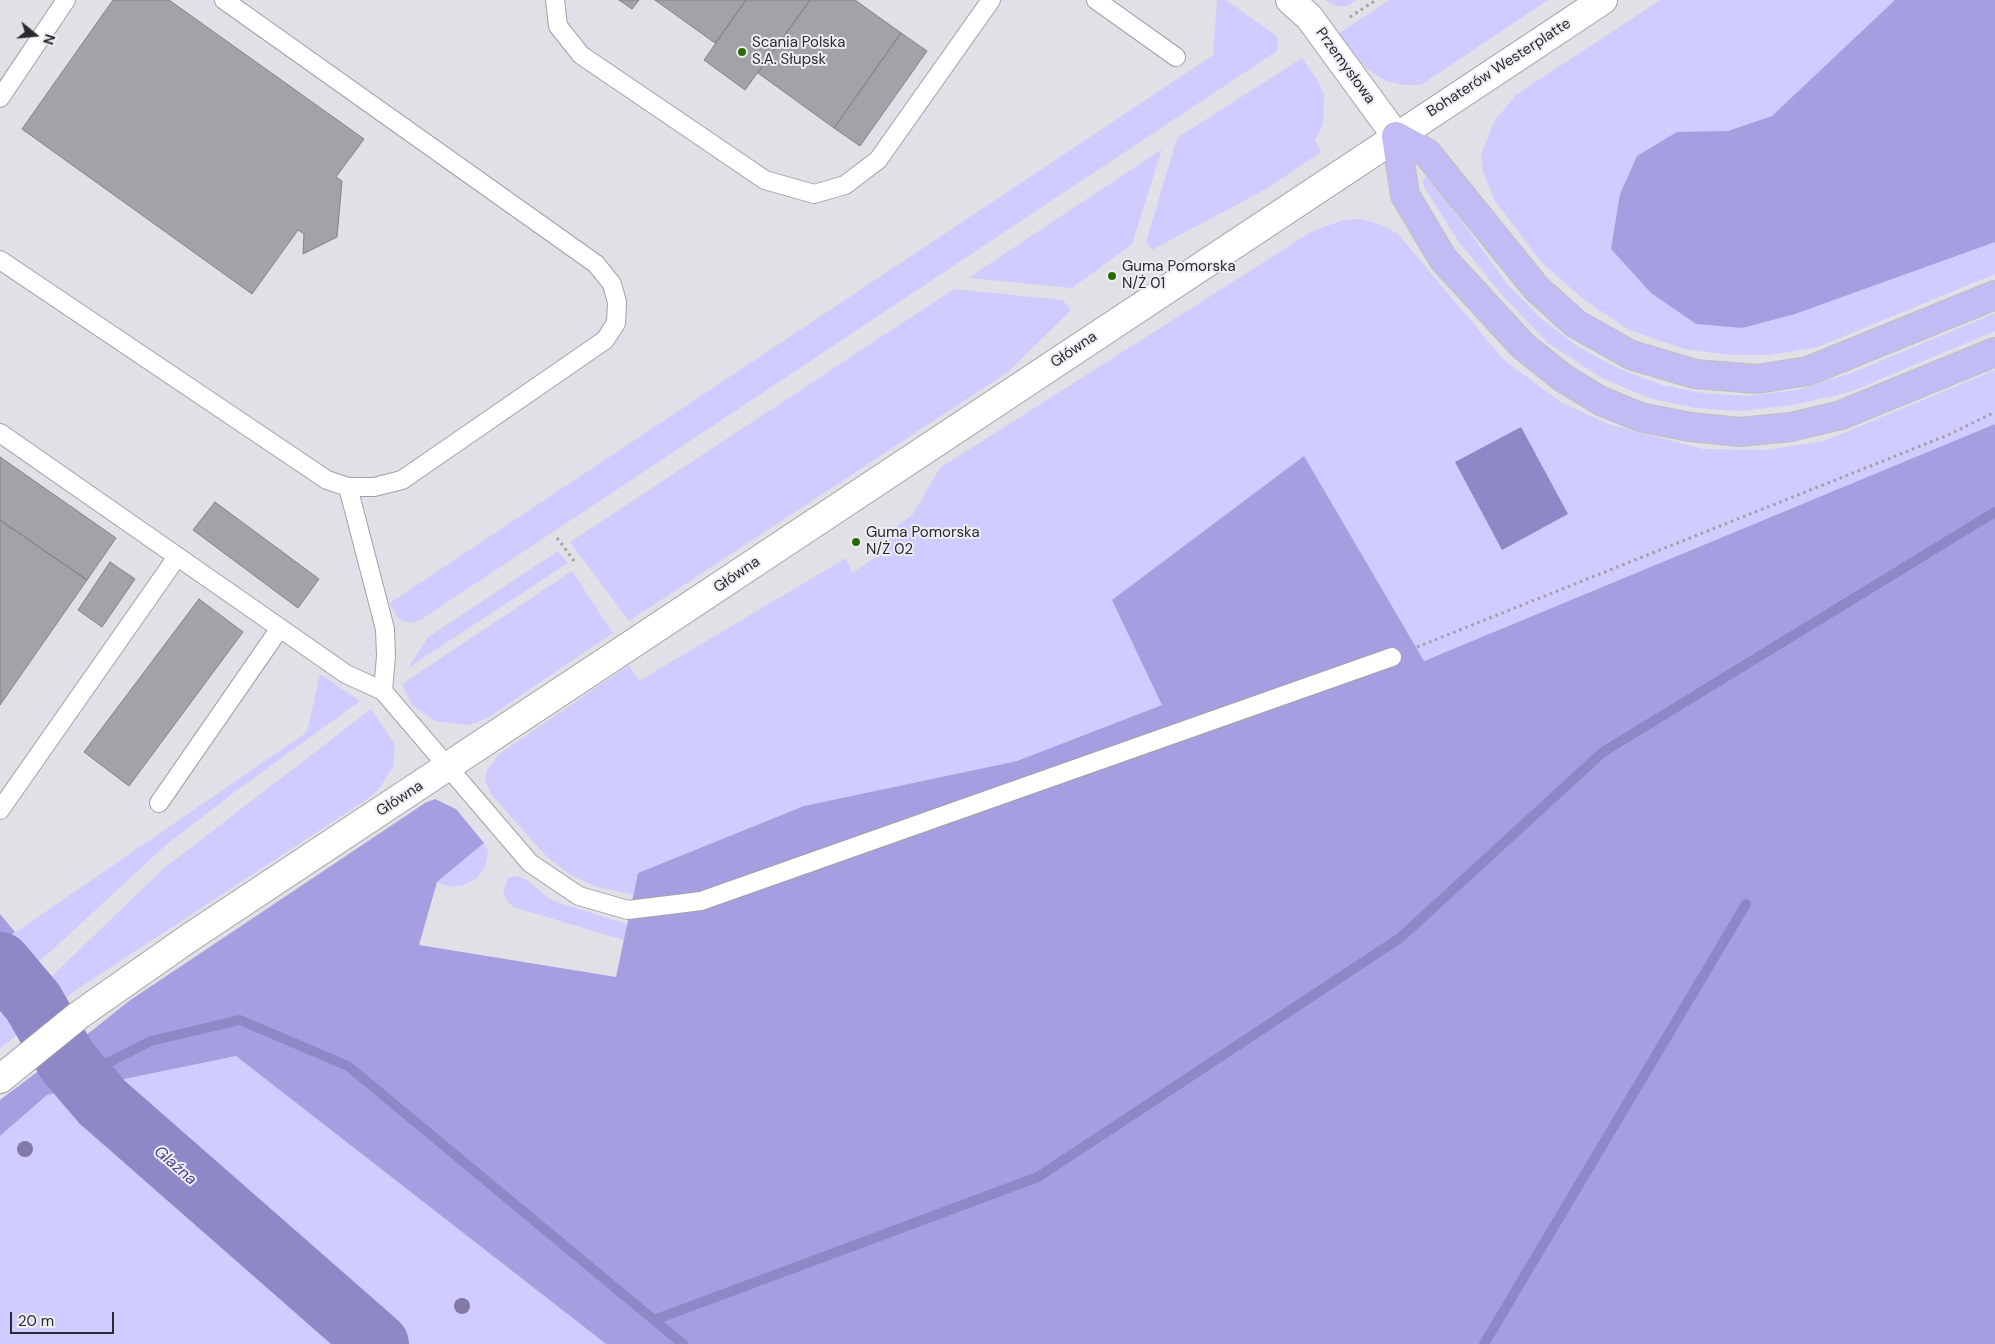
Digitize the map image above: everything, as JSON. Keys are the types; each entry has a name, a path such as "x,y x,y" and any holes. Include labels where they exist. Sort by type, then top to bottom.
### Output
{"highway":[{"path":"1396,136 1427,153 1536,288 1576,324 1631,354 1695,374 1756,380 1808,371 1995,295"},
{"path":"1396,136 1405,195 1443,259 1523,346 1571,383 1601,401 1640,417 1690,427 1740,432 1791,427 1841,415 1995,352"}],"main road":[{"name":"Przemysłowa","path":"1290,0 1309,17 1396,136"},
{"name":"Bohaterów Westerplatte","path":"1396,136 1603,0"},
{"name":"Główna","path":"0,1079 79,1015 189,938 1396,136"}],"lane":[{"path":"0,98 66,0"},
{"path":"0,260 328,480 348,487 374,487 402,480 605,340 616,323 617,302 612,284 596,264 224,0"},
{"path":"555,0 558,26 581,55 765,180 814,194 845,185 878,160 991,0"},
{"path":"1096,0 1176,57"},
{"path":"0,433 346,674 382,691 530,863 579,896 628,910 701,902 1392,657"},
{"path":"348,487 384,630 386,656 382,691"},
{"path":"0,810 177,557"},
{"path":"159,803 280,628"}],"path":[{"path":"1392,657 1948,435 1995,412"},
{"path":"557,538 575,562"}],"shaded area":[{"path":"1217,0 1226,0 1274,34 1278,38 1277,51 422,619 411,623 401,620 395,614 390,603 1213,55"},
{"path":"1326,0 1356,0 1347,6 1336,6"},
{"path":"1389,0 1548,0 1421,85 1404,85 1386,81 1367,69 1338,34"},
{"path":"1660,0 1995,0 1995,274 1818,347 1769,355 1732,355 1684,349 1629,330 1582,298 1542,263 1495,201 1483,172 1481,154 1495,120 1516,95"},
{"path":"1895,0 1995,0 1995,242 1795,314 1742,328 1696,324 1651,293 1611,249 1620,194 1637,156 1677,132 1728,131 1772,116"},
{"path":"1302,58 1318,81 1324,95 1323,124 1315,140 1321,152 1266,189 1152,250 1146,242 1177,138"},
{"path":"1162,149 1132,244 1072,288 968,278"},
{"path":"1427,176 1432,180 1508,285 1537,315 1577,346 1617,368 1662,385 1703,393 1747,396 1797,390 1854,372 1995,313 1995,331 1850,392 1793,405 1742,411 1695,408 1652,399 1602,378 1548,343 1503,296 1459,242 1424,187 1423,179"},
{"path":"1361,219 1379,224 1397,233 1504,360 1559,401 1608,424 1703,449 1766,450 1824,441 1995,370 1995,424 1424,661 1304,457 1162,705 1017,761 804,806 638,873 633,895 595,886 570,875 545,855 491,794 485,780 487,770 498,755 629,665 639,681 846,558 852,573 883,552 877,541 912,515 940,468 1311,232 1343,220"},
{"path":"954,289 1063,300 1071,310 1008,372 629,621 570,542"},
{"path":"1995,424 1995,1344 606,1344 236,1056 47,1095 0,1136 0,1100 129,1001 425,803 435,799 456,809 484,843 437,882 419,945 616,977 638,873 804,806 1017,761 1162,705 1112,600 1304,456 1424,661"},
{"path":"1521,427 1568,514 1502,550 1455,462"},
{"path":"558,551 568,563 408,668 428,637"},
{"path":"572,571 613,633 492,715 476,723 466,725 436,721 412,705 402,684"},
{"path":"320,674 360,701 236,791 167,844 49,953 0,990 0,943 307,732"},
{"path":"371,709 395,744 393,767 379,789 366,800 76,990 0,1048 0,1013 53,975 163,869"},
{"path":"484,843 488,851 485,868 476,879 464,885 451,887 437,882"},
{"path":"515,876 525,879 553,901 627,924 624,940 513,907 503,894 508,878"},
{"path":"0,914 15,932 0,943"},
{"path":"236,1056 606,1344 0,1344 0,1136 47,1095"}],"building":[{"path":"113,0 169,0 364,139 336,177 342,181 337,237 303,254 304,234 298,230 252,294 22,129"},
{"path":"619,0 639,0 632,9"},
{"path":"655,0 746,0 715,43"},
{"name":"Scania Polska S.A. Słupsk","path":"746,0 810,0 745,90 704,60"},
{"path":"810,0 855,0 901,33 834,128 758,73"},
{"path":"901,33 927,51 860,146 834,128"},
{"path":"0,457 116,538 87,580 0,520"},
{"path":"215,502 319,579 298,608 193,530"},
{"path":"0,520 87,580 0,705"},
{"path":"110,562 135,579 102,627 78,610"},
{"path":"199,599 243,632 129,786 84,752"}],"waterway":[{"path":"654,1320 1038,1177 1400,938 1603,752 1995,512"},
{"path":"1484,1344 1746,904"},
{"name":"Glaźna","path":"0,963 33,1002 67,1061 102,1102 378,1344"},
{"path":"80,1077 151,1041 240,1020 348,1066 683,1344"}],"place":[{"name":"Scania Polska S.A. Słupsk","path":"742,52"},
{"name":"Guma Pomorska N/Ż 01","path":"1112,276"},
{"name":"Guma Pomorska N/Ż 02","path":"856,542"}]}
